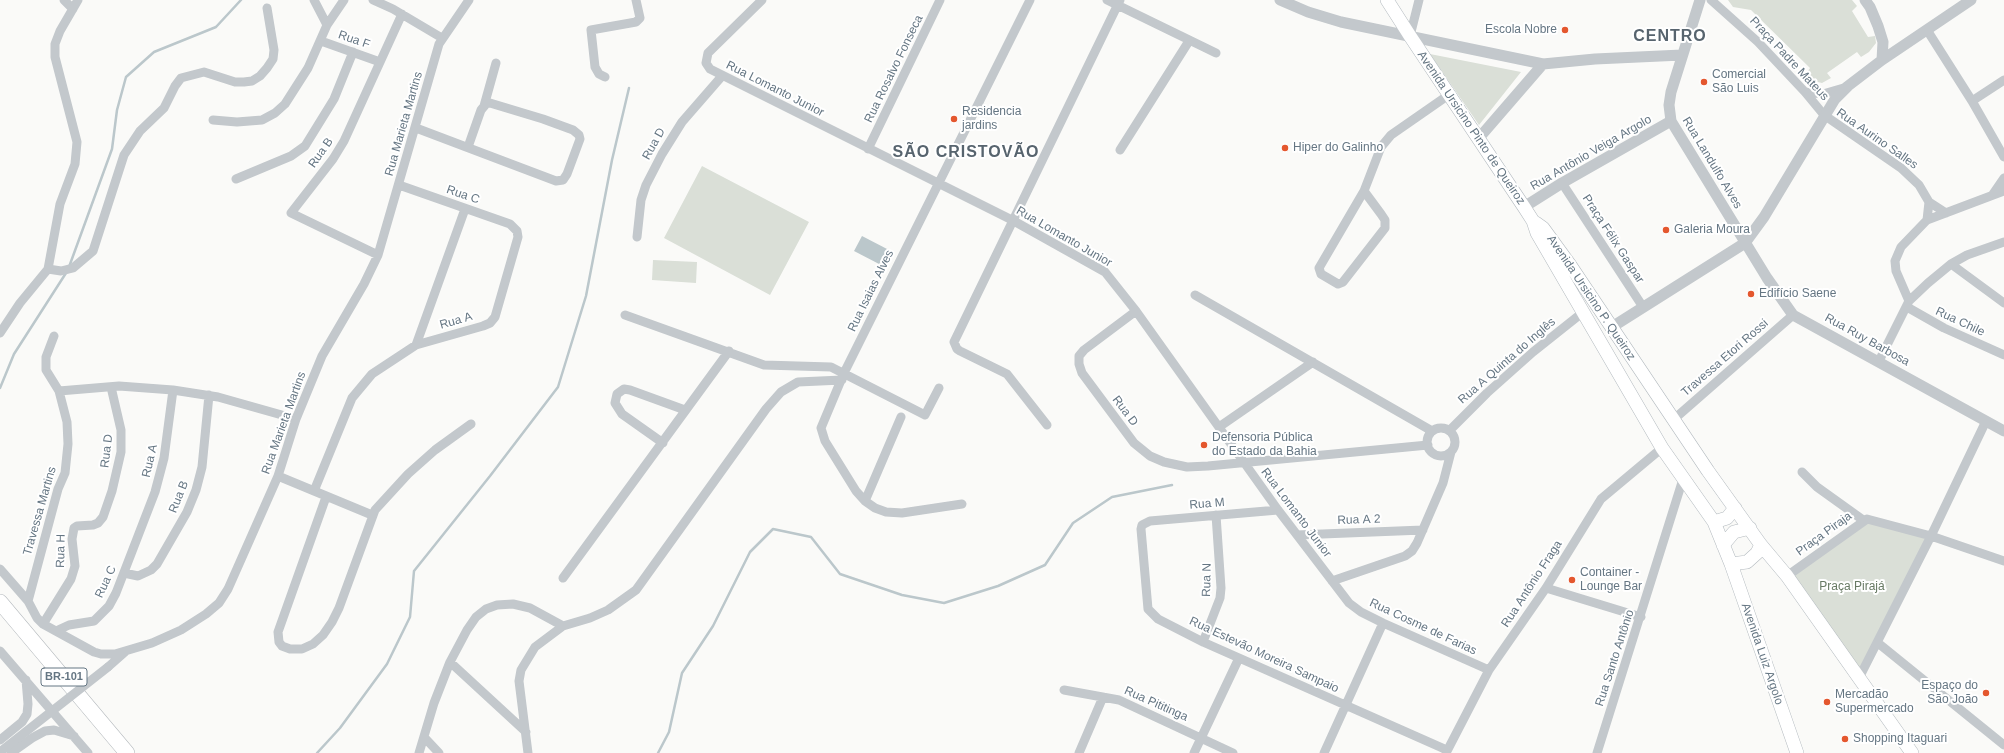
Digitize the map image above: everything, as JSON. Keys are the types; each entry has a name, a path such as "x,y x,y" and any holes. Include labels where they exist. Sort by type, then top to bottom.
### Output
{"highway":[{"name":"BR-101","path":"0,602 127,753"}],"main road":[{"name":"Avenida Ursicino Pinto de Queiroz","path":"1387,0 1479,138 1532,221"},
{"name":"Avenida Ursicino P. Queiroz","path":"1532,221 1536,233 1662,448 1714,522 1727,554"},
{"name":"Avenida Ursicino P. Queiroz","path":"1532,221 1543,228 1612,327 1673,420 1761,545 1787,576 1912,753"},
{"path":"1714,522 1727,518 1735,508"},
{"path":"1750,528 1734,532 1727,554 1739,564 1752,559 1761,545"},
{"name":"Avenida Luiz Argolo","path":"1727,554 1797,753"}],"street":[{"path":"64,0 73,9"},
{"path":"0,333 20,303 48,269 60,204 76,155 75,134 54,57 54,44 78,0"},
{"path":"314,0 327,25"},
{"path":"213,120 237,122 262,120 275,113 285,104 297,88 321,41 327,25 344,0"},
{"path":"373,0 388,6 442,38"},
{"name":"Rua Marieta Martins","path":"0,569 28,601 37,618 43,624 94,652 115,654 152,643 181,630 206,614 219,603 228,589 278,476 296,419 322,356 364,284 378,255 442,38 469,0"},
{"path":"605,77 599,74 596,67 591,30 636,22 640,18 636,0"},
{"name":"Rua Lomanto Junior","path":"762,0 708,53 706,63 710,69 937,184 1012,220 1105,272 1136,311 1278,510 1349,602"},
{"name":"Rua Rosalvo Fonseca","path":"868,149 940,0"},
{"name":"Rua Isaias Alves","path":"962,504 902,513 886,512 875,508 864,501 856,491 821,433 821,428 843,376 937,184 1030,0"},
{"path":"1107,0 1119,3 1216,53"},
{"path":"1280,0 1308,12 1341,22 1543,64 1682,55"},
{"path":"1410,36 1419,0"},
{"name":"Rua Landulfo Alves","path":"1700,0 1671,92 1669,105 1671,121 1745,243"},
{"path":"1865,0 1870,7 1883,42 1882,60"},
{"name":"Praça Padre Mateus","path":"1715,1 1758,42 1805,92 1824,116 1835,99 1848,86 1882,60 1971,0"},
{"path":"1046,425 1007,374 960,351 957,349 954,342 1012,220 1119,3"},
{"path":"48,269 61,272 73,268 92,251 124,155 140,132 164,108 174,86 181,78 186,75 208,73 235,82 252,81 260,76 273,59 274,50 267,8"},
{"name":"Rua B","path":"378,255 291,213 333,159 344,141 402,14"},
{"path":"1927,30 1972,101 2004,157"},
{"path":"1120,150 1189,40"},
{"name":"Rua F","path":"321,41 380,62"},
{"path":"236,179 291,156 305,146 334,99 353,52"},
{"path":"468,147 484,106 496,63"},
{"path":"1479,138 1543,64"},
{"name":"Rua D","path":"637,237 641,200 646,185 662,154 682,122 722,76"},
{"path":"1972,101 2004,80"},
{"path":"1805,92 1823,94 1848,86"},
{"path":"1364,190 1382,214 1385,220 1385,228 1343,282 1338,284 1321,274 1319,268 1364,190 1381,147 1385,141 1450,94"},
{"path":"416,128 556,181 563,180 567,174 580,139 577,133 543,119 495,103 490,103 484,106"},
{"path":"1612,327 1745,243 1776,198 1824,116"},
{"name":"Rua Aurino Salles","path":"1824,116 1901,168 1919,186 1929,202 1946,213"},
{"name":"Rua Antônio Veiga Argolo","path":"1524,207 1562,183 1671,121"},
{"path":"1993,194 2004,178"},
{"name":"Praça Félix Gaspar","path":"1562,183 1643,307"},
{"name":"Rua C","path":"399,186 510,224 517,231"},
{"path":"1908,304 1898,276 1895,261 1901,247 1928,220 2004,191"},
{"path":"1928,220 1929,202"},
{"path":"416,345 465,209"},
{"name":"Rua A","path":"314,491 352,398 372,374 416,345 490,323 494,318 518,237 517,231"},
{"path":"1879,361 1908,304 1951,264 1967,255 2004,242"},
{"name":"Rua Ruy Barbosa","path":"1745,243 1793,315 2004,431"},
{"path":"1951,264 2004,303"},
{"path":"1195,295 1432,431"},
{"name":"Rua Chile","path":"1908,304 1944,328 2004,355"},
{"name":"Rua D","path":"1136,311 1084,350 1079,356 1079,364 1082,373 1134,443 1150,456 1164,462 1187,467 1243,462"},
{"name":"Rua A Quinta do Inglês","path":"1450,430 1487,393 1533,352 1582,313"},
{"path":"625,315 729,351 764,365 831,367 843,376 925,415 939,388"},
{"name":"Travessa Etori Rossi","path":"1673,420 1793,315"},
{"name":"Travessa Martins","path":"28,601 58,489 65,473 68,444 67,422 59,391 50,378 45,363 54,336"},
{"path":"563,578 729,351"},
{"path":"1219,427 1313,362"},
{"path":"528,753 519,680 521,670 535,647 563,626 590,618 608,610 636,590 766,409 781,392 798,382 843,376"},
{"path":"59,391 111,387 143,387 173,390 209,395 296,419"},
{"name":"Rua D","path":"103,517 116,473 122,440 120,421 111,387"},
{"path":"663,443 622,414 615,404 617,394 624,389 630,390 685,410"},
{"name":"Rua A","path":"138,534 155,492 164,458 173,390"},
{"name":"Rua B","path":"124,573 138,576 151,570 157,564 187,512 196,490 202,467 209,395"},
{"path":"864,501 901,417"},
{"path":"1860,678 1931,536 1986,421"},
{"path":"326,497 278,632 277,638 282,646 290,649 302,649 308,646 323,635 332,622 339,608 372,515 380,504 408,474 435,450 471,424"},
{"path":"1332,581 1405,556 1417,543 1443,483 1451,452 1455,443 1453,434 1450,430 1441,428 1432,431 1429,435 1429,449 1437,455 1447,455 1451,452"},
{"path":"1243,462 1428,445"},
{"name":"Rua Antônio Fraga","path":"1447,752 1489,670 1546,588 1601,499 1662,448"},
{"path":"1802,472 1817,487 1863,520"},
{"path":"278,476 372,515"},
{"name":"Rua Santo Antônio","path":"1597,753 1684,479"},
{"name":"Rua M","path":"1141,529 1142,525 1150,521 1278,510"},
{"name":"Rua N","path":"1203,642 1220,598 1221,588 1216,515"},
{"name":"Rua H","path":"43,624 71,579 75,566 72,539 74,528 77,526 93,526 103,517"},
{"name":"Praça Piraja","path":"1787,576 1863,520 1871,518 1931,536 2004,561"},
{"name":"Rua Estevão Moreira Sampaio","path":"1141,529 1148,609 1158,619 1203,642 1447,752"},
{"name":"Rua A 2","path":"1297,535 1423,530"},
{"name":"Rua C","path":"56,631 69,625 90,623 98,618 109,606 124,573 138,534"},
{"path":"1546,588 1641,617"},
{"name":"Rua Cosme de Farias","path":"1349,602 1360,612 1489,670"},
{"path":"419,753 434,702 450,662 467,630 476,617 486,609 497,605 513,604 530,608 563,626"},
{"path":"1324,753 1383,623"},
{"path":"1878,643 2004,745"},
{"path":"0,752 108,667 127,650"},
{"path":"0,651 88,753"},
{"path":"1194,753 1239,658"},
{"path":"450,662 526,732"},
{"path":"0,740 22,722 27,714 28,704 26,680"},
{"name":"Rua Pititinga","path":"1064,690 1119,700 1233,753"},
{"path":"1079,753 1103,697"},
{"path":"11,753 45,731 54,730 74,736"},
{"path":"424,737 439,753"}],"green space":[{"path":"1728,0 1852,0 1857,6 1852,11 1868,37 1875,36 1876,43 1869,52 1861,57 1857,52 1827,73 1831,78 1822,83 1818,82 1806,74 1810,68 1751,10 1733,7"},
{"path":"1430,54 1521,72 1479,125"},
{"path":"702,166 809,222 770,295 664,238"},
{"path":"653,260 697,262 696,283 652,280"},
{"name":"Praça Pirajá","path":"1863,520 1931,536 1859,678 1787,576"}],"shaded area":[{"path":"862,236 889,250 881,265 854,251"}],"waterway":[{"path":"69,267 112,149 117,110 126,77 154,52 216,27 241,0"},
{"path":"317,753 340,728 387,664 410,617 414,571 490,476 558,387 586,296 612,160 629,88"},
{"path":"0,388 14,354 66,273"},
{"path":"658,753 669,732 682,673 713,626 750,552 773,529 811,537 840,574 902,595 944,603 998,586 1045,565 1073,523 1112,497 1172,485"}],"place":[{"name":"Escola Nobre","path":"1565,30"},
{"name":"Comercial São Luis","path":"1704,82"},
{"name":"Residencia jardins","path":"954,119"},
{"name":"Hiper do Galinho","path":"1285,148"},
{"name":"Galeria Moura","path":"1666,230"},
{"name":"Edifício Saene","path":"1751,294"},
{"name":"Defensoria Pública do Estado da Bahia","path":"1204,445"},
{"name":"Container - Lounge Bar","path":"1572,580"},
{"name":"Espaço do São João","path":"1986,693"},
{"name":"Mercadão Supermercado","path":"1827,702"},
{"name":"Shopping Itaguari","path":"1845,739"}],"district":[{"name":"CENTRO","path":"1670,37"},
{"name":"SÃO CRISTOVÃO","path":"966,153"}]}
